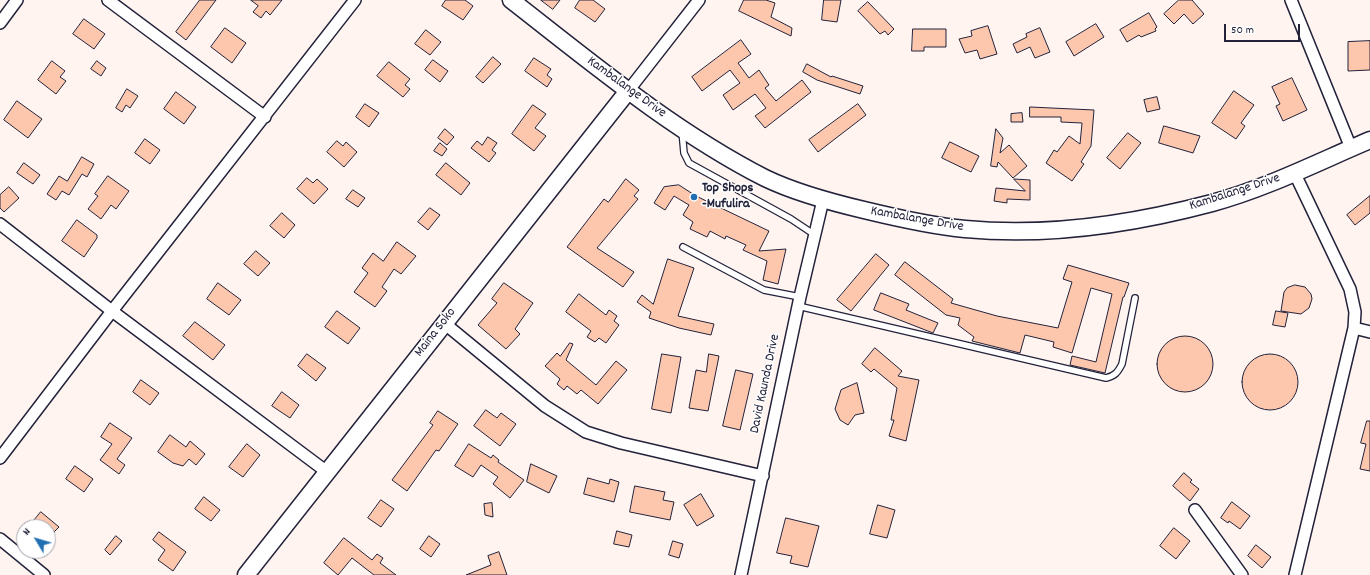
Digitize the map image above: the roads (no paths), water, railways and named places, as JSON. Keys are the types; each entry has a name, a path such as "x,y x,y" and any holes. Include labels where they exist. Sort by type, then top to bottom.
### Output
{"street":[{"path":"0,23 17,0"},
{"path":"108,0 265,117"},
{"path":"0,458 112,311 355,0"},
{"name":"Kambalange Drive","path":"510,0 628,91 681,128 717,151 767,179 823,200 905,220 966,229 1062,230 1134,221 1214,202 1295,174 1370,140"},
{"path":"628,91 699,0"},
{"path":"1291,0 1351,148"},
{"name":"Maina Soko","path":"246,575 628,91"},
{"path":"1295,174 1350,289 1355,312 1354,328 1295,575"},
{"name":"David Kaunda Drive","path":"741,575 799,301 823,200"},
{"path":"0,224 112,311 327,472"},
{"path":"444,323 545,406 586,432 621,443 763,476"},
{"path":"1354,328 1370,332"},
{"path":"1194,510 1242,575"},
{"path":"0,539 44,575"}],"lane":[{"path":"681,128 684,153 689,163 791,219 815,235"},
{"path":"683,247 764,290 799,301 1106,378 1112,377 1118,372 1122,364 1135,298"}],"place":[{"name":"Top Shops -Mufulira","path":"694,197"}]}
